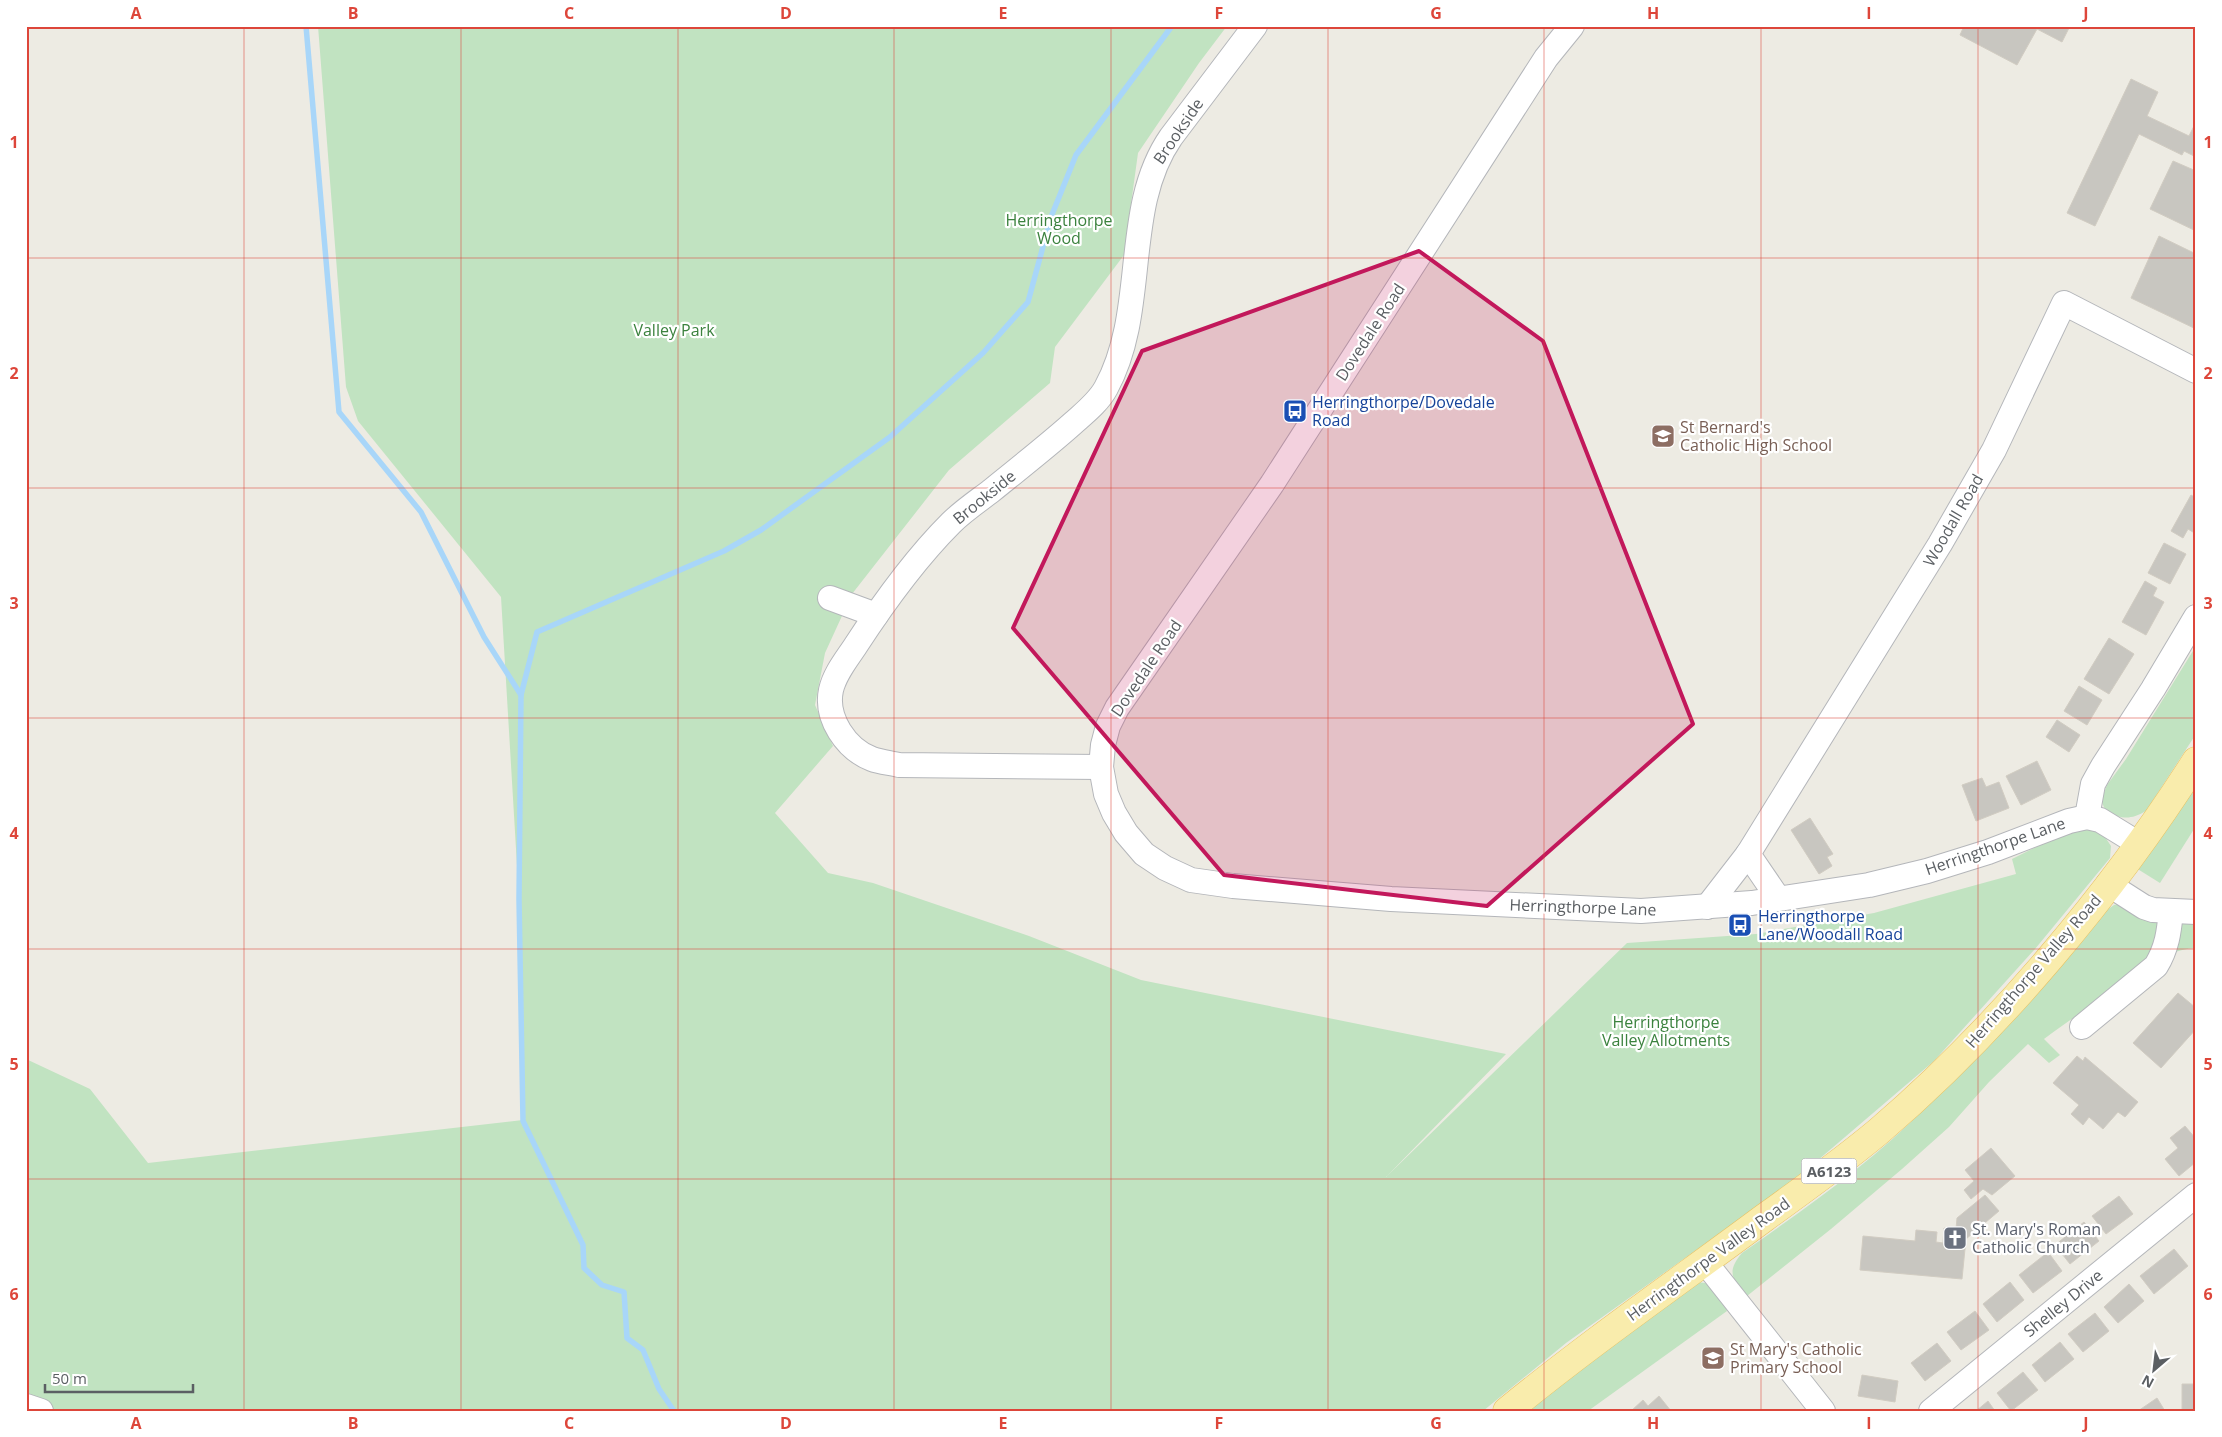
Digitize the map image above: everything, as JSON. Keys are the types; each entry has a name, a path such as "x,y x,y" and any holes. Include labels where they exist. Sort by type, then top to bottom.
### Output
{"main road":[{"name":"Herringthorpe Valley Road","path":"1507,1411 1608,1331 1829,1171 1918,1096 1998,1016 2070,932 2170,802 2196,761"}],"street":[{"name":"Brookside","path":"1101,768 899,765 872,759 852,747 837,727 830,710 831,690 840,670 876,614 924,553 952,522 1043,450 1090,408 1106,390 1124,341 1131,306 1145,197 1151,172 1159,154 1170,137 1256,26"},
{"name":"Dovedale Road","path":"1101,768 1103,745 1108,726 1117,708 1272,484 1546,58 1572,26"},
{"name":"Woodall Road","path":"1707,907 1748,854 1940,544 1994,450 2064,303 2196,371"},
{"path":"830,598 876,614"},
{"path":"2087,817 2093,784 2196,617"},
{"name":"Herringthorpe Lane","path":"1101,768 1106,794 1114,813 1126,833 1144,854 1165,868 1191,880 1233,886 1441,901 1641,911 1752,903 1869,885 1927,871 1988,852 2069,820 2087,817 2100,820 2139,844"},
{"path":"1748,854 1778,898"},
{"path":"2108,884 2144,907 2153,910 2196,912"},
{"path":"2082,1027 2156,966 2164,953 2169,936 2171,911"},
{"name":"Shelley Drive","path":"1931,1411 2196,1195"},
{"path":"1705,1262 1823,1411"},
{"path":"26,1406 41,1411"}],"highlighted area":[{"path":"1419,251 1543,341 1693,724 1487,906 1224,875 1013,628 1142,351"}],"green space":[{"name":"Valley Park","path":"318,26 1227,26 1199,63 1138,153 1124,255 1055,347 1050,383 949,470 852,594 825,653 815,705 833,746 775,813 828,873 873,883 1029,936 1141,980 1506,1054 1386,1177 1627,943 1756,934 1874,913 2016,874 2012,859 2076,827 2094,828 2105,837 2111,846 2110,858 2035,949 1934,1061 1797,1178 1566,1343 1483,1411 26,1411 26,1059 90,1089 148,1163 523,1120 519,899 501,597 358,421 346,387"},
{"path":"2196,646 2196,734 2146,811 2126,818 2106,812 2101,800 2107,785 2126,759"},
{"path":"2196,784 2196,826 2160,883 2136,868"},
{"path":"2123,904 2196,921 2196,948 2181,950 2167,955 2142,968 2044,1039 2060,1055 2049,1063 2028,1044 1989,1082 1949,1127 1831,1229 1747,1296 1733,1275 1734,1265 1742,1253 1839,1183 1907,1126 1973,1058 2104,912 2114,905"},
{"path":"1697,1282 1705,1283 1718,1290 1727,1311 1588,1411 1528,1411 1568,1378"}],"building":[{"path":"1964,26 2070,26 2062,42 2037,29 2017,65 1960,35"},
{"path":"2131,79 2158,92 2147,116 2189,136 2196,122 2196,157 2184,151 2182,155 2139,134 2095,226 2067,213"},
{"path":"2173,161 2196,171 2196,231 2150,209"},
{"path":"2159,236 2196,254 2196,329 2131,298"},
{"path":"2191,495 2196,498 2196,534 2188,529 2183,538 2171,531"},
{"path":"2164,543 2186,554 2170,584 2148,573"},
{"path":"2145,581 2157,588 2153,596 2164,602 2146,635 2122,622"},
{"path":"2109,638 2134,654 2109,694 2084,679"},
{"path":"2079,686 2102,700 2087,725 2064,711"},
{"path":"2057,720 2080,735 2069,752 2046,737"},
{"path":"2037,761 2051,790 2021,805 2006,776"},
{"path":"1982,778 1986,787 1999,782 2009,808 1976,821 1962,785"},
{"path":"1810,818 1833,854 1827,857 1832,866 1819,874 1791,830"},
{"path":"2178,993 2196,1008 2196,1029 2161,1068 2133,1043"},
{"path":"2077,1056 2083,1061 2085,1057 2138,1102 2125,1117 2118,1112 2103,1129 2089,1117 2083,1125 2071,1114 2079,1105 2053,1083"},
{"path":"2185,1126 2196,1139 2196,1162 2179,1176 2165,1159 2178,1148 2170,1138"},
{"path":"1991,1148 2015,1176 1992,1195 1983,1189 1971,1199 1964,1190 1974,1181 1965,1170"},
{"name":"St. Mary's Roman Catholic Church","path":"1985,1195 1999,1211 1966,1239 1962,1279 1860,1270 1863,1236 1915,1241 1916,1230 1937,1232 1936,1242 1943,1243 1944,1228 1956,1229 1957,1218"},
{"path":"2119,1196 2133,1214 2106,1234 2092,1216"},
{"path":"2084,1222 2099,1241 2070,1264 2055,1245"},
{"path":"2174,1249 2188,1266 2154,1294 2140,1276"},
{"path":"2048,1252 2062,1271 2033,1293 2019,1275"},
{"path":"2010,1282 2024,1300 1997,1322 1983,1304"},
{"path":"2129,1284 2144,1301 2118,1323 2104,1307"},
{"path":"1975,1311 1989,1330 1961,1350 1947,1332"},
{"path":"2095,1313 2109,1331 2083,1352 2068,1334"},
{"path":"2060,1342 2074,1359 2045,1382 2032,1365"},
{"path":"1937,1343 1951,1361 1925,1381 1911,1363"},
{"path":"2023,1372 2038,1390 2011,1411 1997,1393"},
{"path":"1862,1375 1898,1381 1895,1402 1858,1396"},
{"path":"2182,1384 2195,1384 2196,1411 2182,1411"},
{"path":"1659,1396 1671,1411 1631,1411 1643,1400 1648,1406"},
{"path":"2157,1398 2165,1411 2138,1411"},
{"path":"1988,1401 1995,1411 1976,1411"}],"waterway":[{"path":"306,26 339,412 421,512 484,637 521,695"},
{"path":"674,1411 659,1389 643,1350 627,1338 624,1292 602,1285 584,1268 583,1245 523,1121 519,899 521,695 537,632 724,551 761,530 890,437 983,353 1028,302 1051,217 1076,155 1172,26"}],"place":[{"name":"Herringthorpe/Dovedale Road","path":"1295,411"},
{"name":"St Bernard's Catholic High School","path":"1663,436"},
{"name":"Herringthorpe Lane/Woodall Road","path":"1740,925"},
{"name":"St. Mary's Roman Catholic Church","path":"1955,1238"},
{"name":"St Mary's Catholic Primary School","path":"1713,1358"}],"park label":[{"name":"Herringthorpe Wood","path":"1059,229"},
{"name":"Herringthorpe Valley Allotments","path":"1666,1031"}]}
